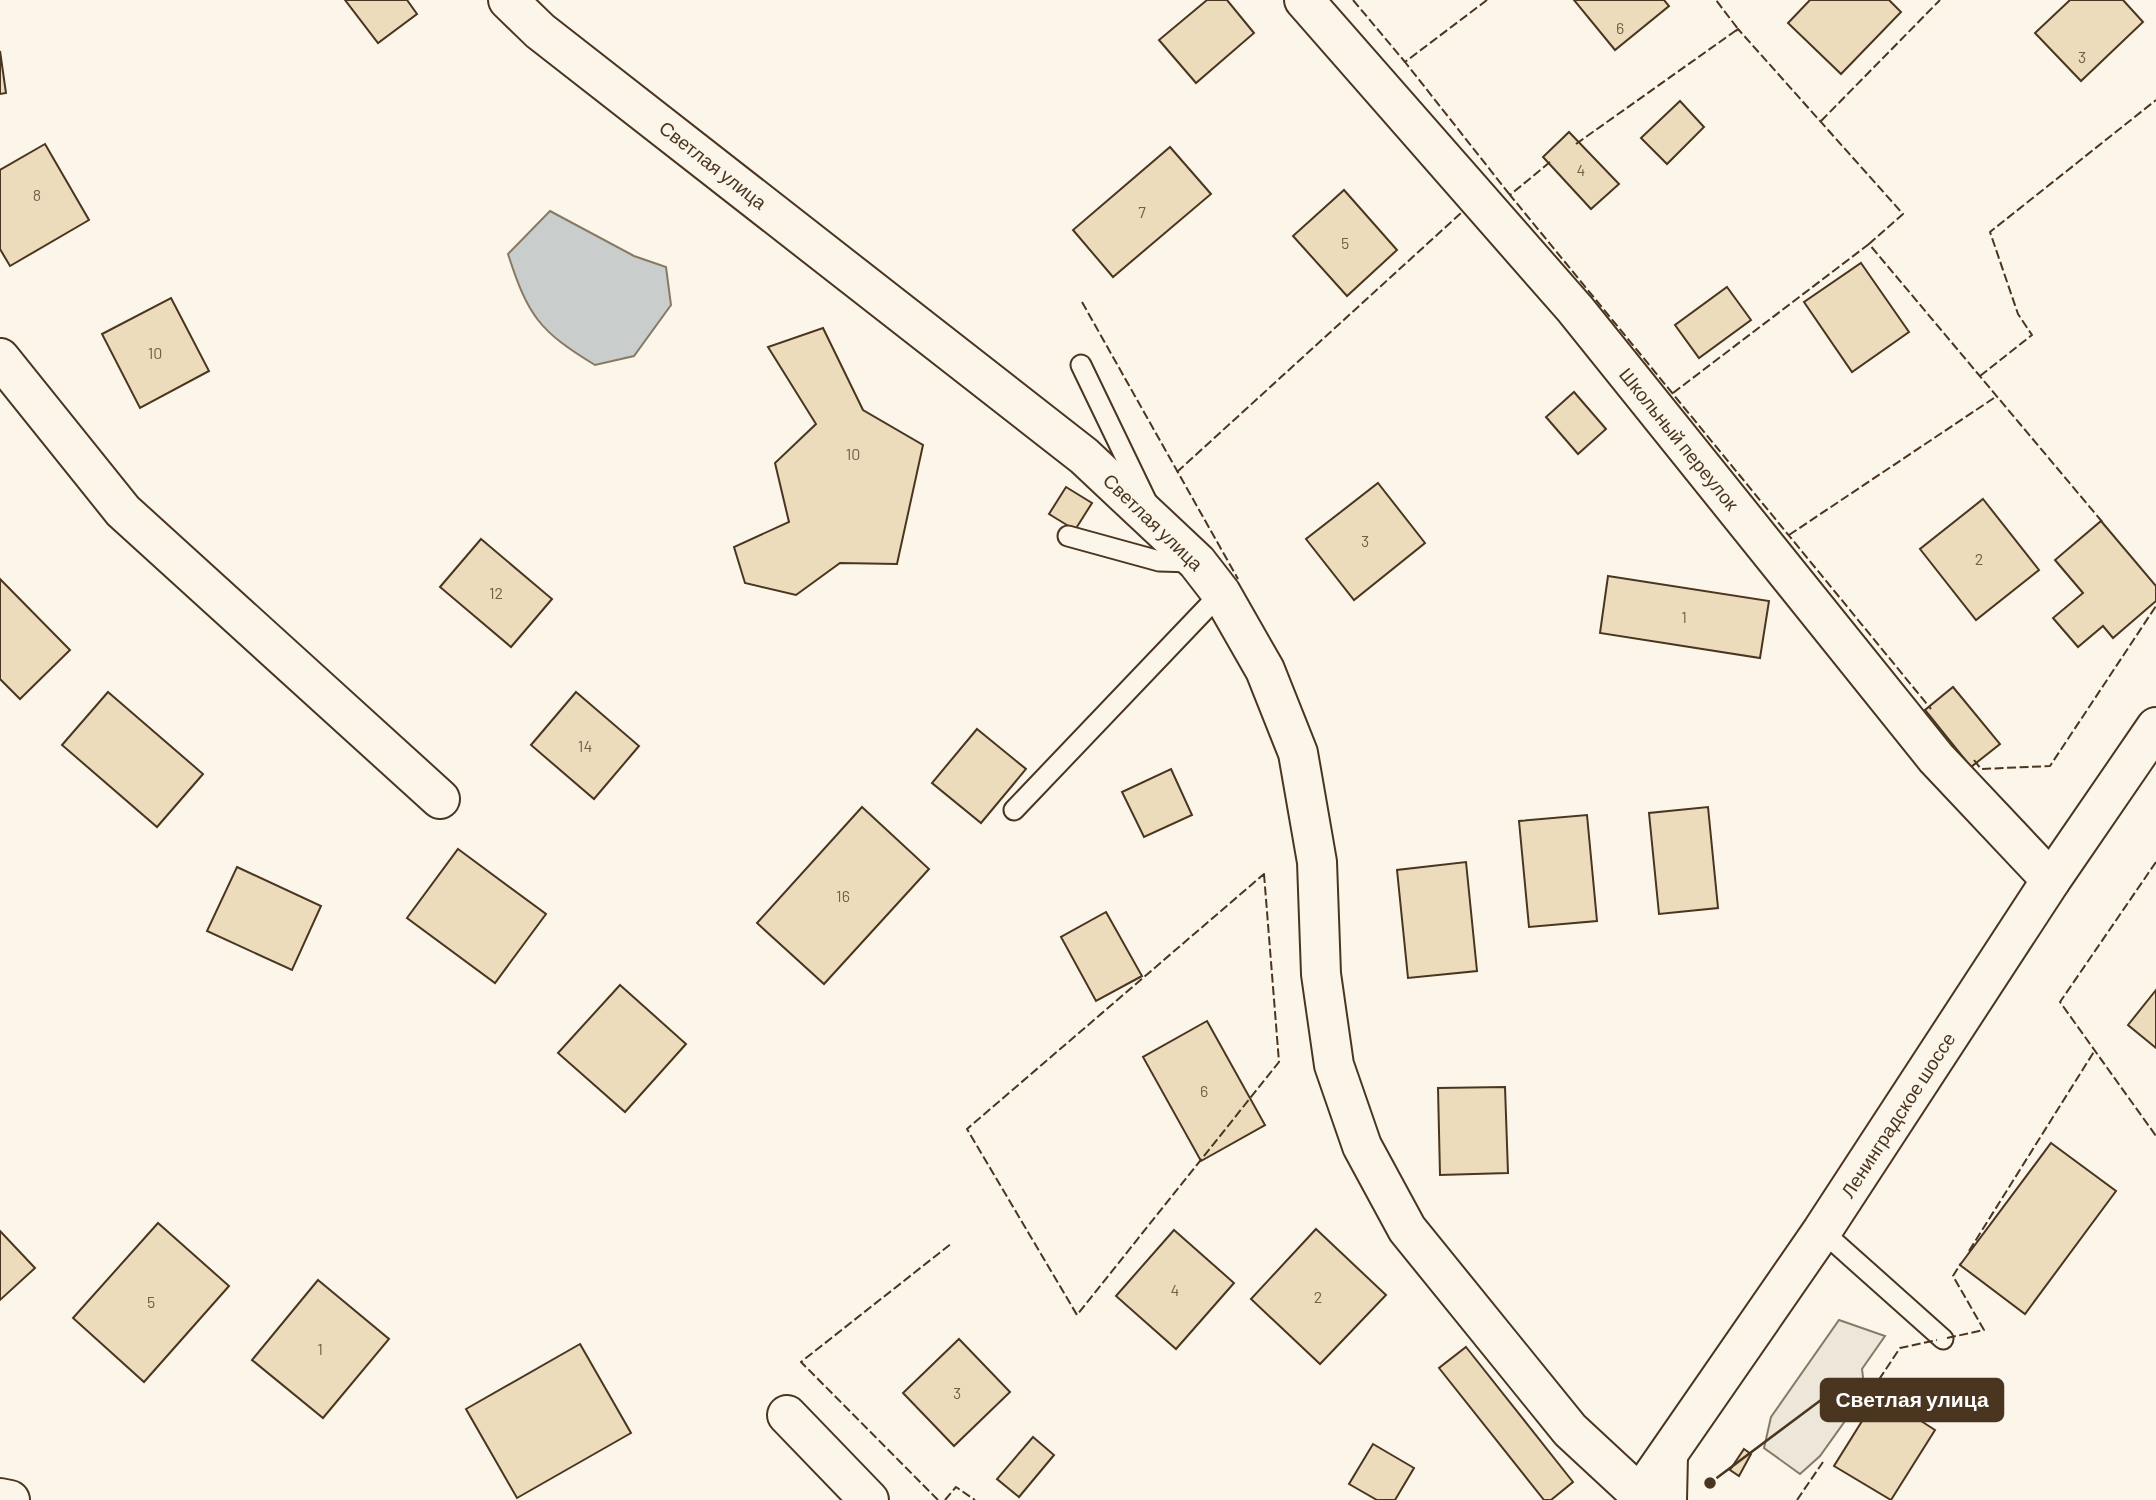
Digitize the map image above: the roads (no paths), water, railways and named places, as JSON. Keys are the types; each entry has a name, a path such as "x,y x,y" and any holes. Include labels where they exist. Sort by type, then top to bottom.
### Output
{"street":[{"name":"Светлая улица","path":"508,0 540,30 1084,456 1198,562 1221,593 1265,670 1298,752 1317,862 1321,974 1334,1065 1362,1146 1407,1229 1570,1430 1648,1498"},
{"name":"Школьный переулок","path":"1304,0 1575,309 1936,758 2051,880"},
{"path":"0,358 123,511 440,799"},
{"name":"Ленинградское шоссе","path":"1648,1498 1668,1456 1822,1231 2051,880 2156,727"},
{"path":"787,1415 869,1500"},
{"path":"0,1498 10,1500"}],"lane":[{"path":"1081,365 1159,526"},
{"path":"1068,536 1159,561 1198,562"},
{"path":"1014,810 1221,593"},
{"path":"1822,1231 1943,1339"}],"place":[{"name":"Светлая улица","path":"1710,1483"}]}
